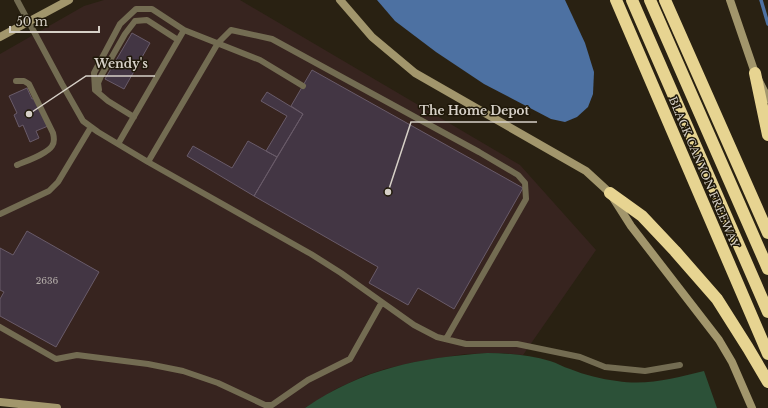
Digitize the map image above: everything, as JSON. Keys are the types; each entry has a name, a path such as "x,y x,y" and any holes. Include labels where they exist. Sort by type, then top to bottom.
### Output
{"highway":[{"name":"BLACK CANYON FREEWAY","path":"616,0 768,354"},
{"path":"632,0 768,312"},
{"path":"650,0 768,269"},
{"path":"665,0 768,234"},
{"path":"755,73 768,135"},
{"path":"610,193 642,216 716,299 768,382"}],"main road":[{"path":"0,37 69,0"},
{"path":"340,0 372,37 416,73 586,171 610,193 631,226 719,340 732,362 752,408"},
{"path":"730,0 755,73 768,100"},
{"path":"0,402 56,408"}],"lane":[{"path":"17,0 83,121 148,162 311,254 341,273 414,325 437,337 466,344 517,344 580,357 604,367 645,370 680,365"},
{"path":"134,117 108,101 95,90 94,73 120,24 136,9 152,9 184,30 260,60 303,86"},
{"path":"100,94 98,83 101,76 125,34 135,21 147,20 178,40"},
{"path":"118,144 184,30"},
{"path":"148,162 218,43 231,30 272,39 518,175 525,183 526,199 446,339"},
{"path":"16,82 24,81 30,84 53,133 54,141 52,146 47,151 17,165"},
{"path":"0,214 48,191 58,182 91,127"},
{"path":"0,327 56,359 77,355 148,364 183,371 218,383 265,405 272,405 308,380 350,360 382,302"}],"shaded area":[{"path":"104,0 240,0 520,165 596,250 523,355 504,353 465,354 415,362 385,369 364,376 336,389 305,408 57,408 0,402 0,54 84,6"}],"green space":[{"path":"487,353 535,357 593,376 611,380 639,383 704,371 717,408 305,408 327,394 349,383 392,367 438,358"}],"water":[{"path":"377,0 565,0 585,43 594,72 593,94 588,107 577,117 565,122 551,119 484,84 436,52 395,21"}],"building":[{"path":"132,33 150,43 124,89 105,79"},
{"path":"312,70 523,188 454,309 418,288 408,305 369,283 378,267 254,196 303,114 291,106"},
{"path":"27,88 32,99 35,98 48,126 36,131 39,138 30,142 23,125 19,127 14,115 17,113 9,96"},
{"path":"267,92 303,114 277,157 266,151 287,116 261,101"},
{"path":"248,141 277,157 254,196 187,156 193,146 232,168"},
{"path":"27,231 99,272 56,347 0,316 0,299 4,292 0,290 0,248 13,255"}],"waterway":[{"path":"761,0 768,24"}],"place":[{"name":"Wendy's","path":"29,114"},
{"name":"The Home Depot","path":"388,192"}]}
